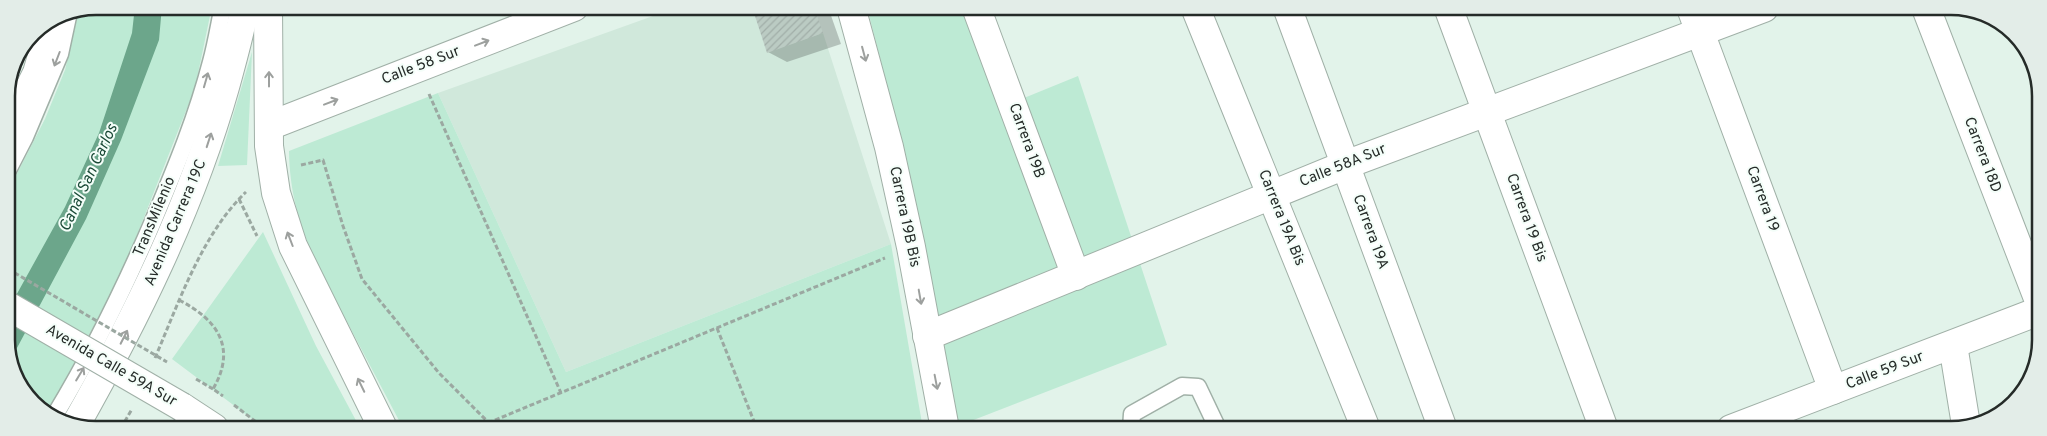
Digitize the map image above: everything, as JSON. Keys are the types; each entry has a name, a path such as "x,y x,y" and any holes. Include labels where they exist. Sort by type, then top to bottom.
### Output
{"main road":[{"name":"Avenida Carrera 19C","path":"79,419 114,357 149,287 203,159 233,58 243,15"},
{"path":"268,15 269,126 272,175 283,220 297,254 380,421"},
{"name":"Calle 58 Sur","path":"269,126 553,15"},
{"name":"Carrera 19B Bis","path":"853,15 889,146 911,247 944,421"},
{"name":"Carrera 19B","path":"979,15 1076,276"},
{"name":"Carrera 19A Bis","path":"1198,15 1363,421"},
{"name":"Carrera 19A","path":"1290,15 1440,421"},
{"name":"Carrera 19 Bis","path":"1451,15 1601,421"},
{"name":"Calle 58A Sur","path":"927,336 1345,165 1486,111 1695,19 1720,15"},
{"name":"Carrera 18D","path":"1929,15 2032,283"},
{"name":"Carrera 19","path":"1695,19 1833,390"},
{"path":"15,117 37,72 50,30"},
{"name":"Avenida Calle 59A Sur","path":"15,310 203,421"},
{"name":"Calle 59 Sur","path":"1752,421 2032,314"},
{"path":"1953,345 1965,419"}],"lane":[{"name":"TransMilenio","path":"58,411 84,367 127,282 178,164 197,113 210,69 221,15"},
{"path":"15,156 60,54 66,21"},
{"path":"1132,421 1132,414 1182,386 1198,387 1214,421"}],"path":[{"path":"417,68 561,393"},
{"path":"493,421 911,247"},
{"path":"15,273 170,364"},
{"path":"180,300 197,309 216,329 223,348 224,364 220,377 213,389"},
{"path":"717,328 755,421"},
{"path":"196,379 213,389 255,421"}],"shaded area":[{"path":"96,15 210,15 195,88 122,273 51,407 39,397 26,380 21,371 17,356 15,340 15,177 45,119 65,70 77,18"},
{"path":"656,15 755,15 767,52 823,33 891,244 566,372 438,93"},
{"path":"869,15 970,15 1004,106 1078,76 1167,345 971,421 957,421 907,165"},
{"path":"252,52 247,165 218,166"},
{"path":"438,93 566,372 891,244 922,421 399,421 324,279 306,239 294,198 290,175 289,151"},
{"path":"263,232 316,346 356,421 255,421 172,359"}],"water":[{"name":"Canal San Carlos","path":"134,15 161,15 159,40 121,140 86,219 16,349 15,297 65,207 99,133 132,33"}],"building":[{"path":"755,15 817,15 823,33 767,53"}]}
